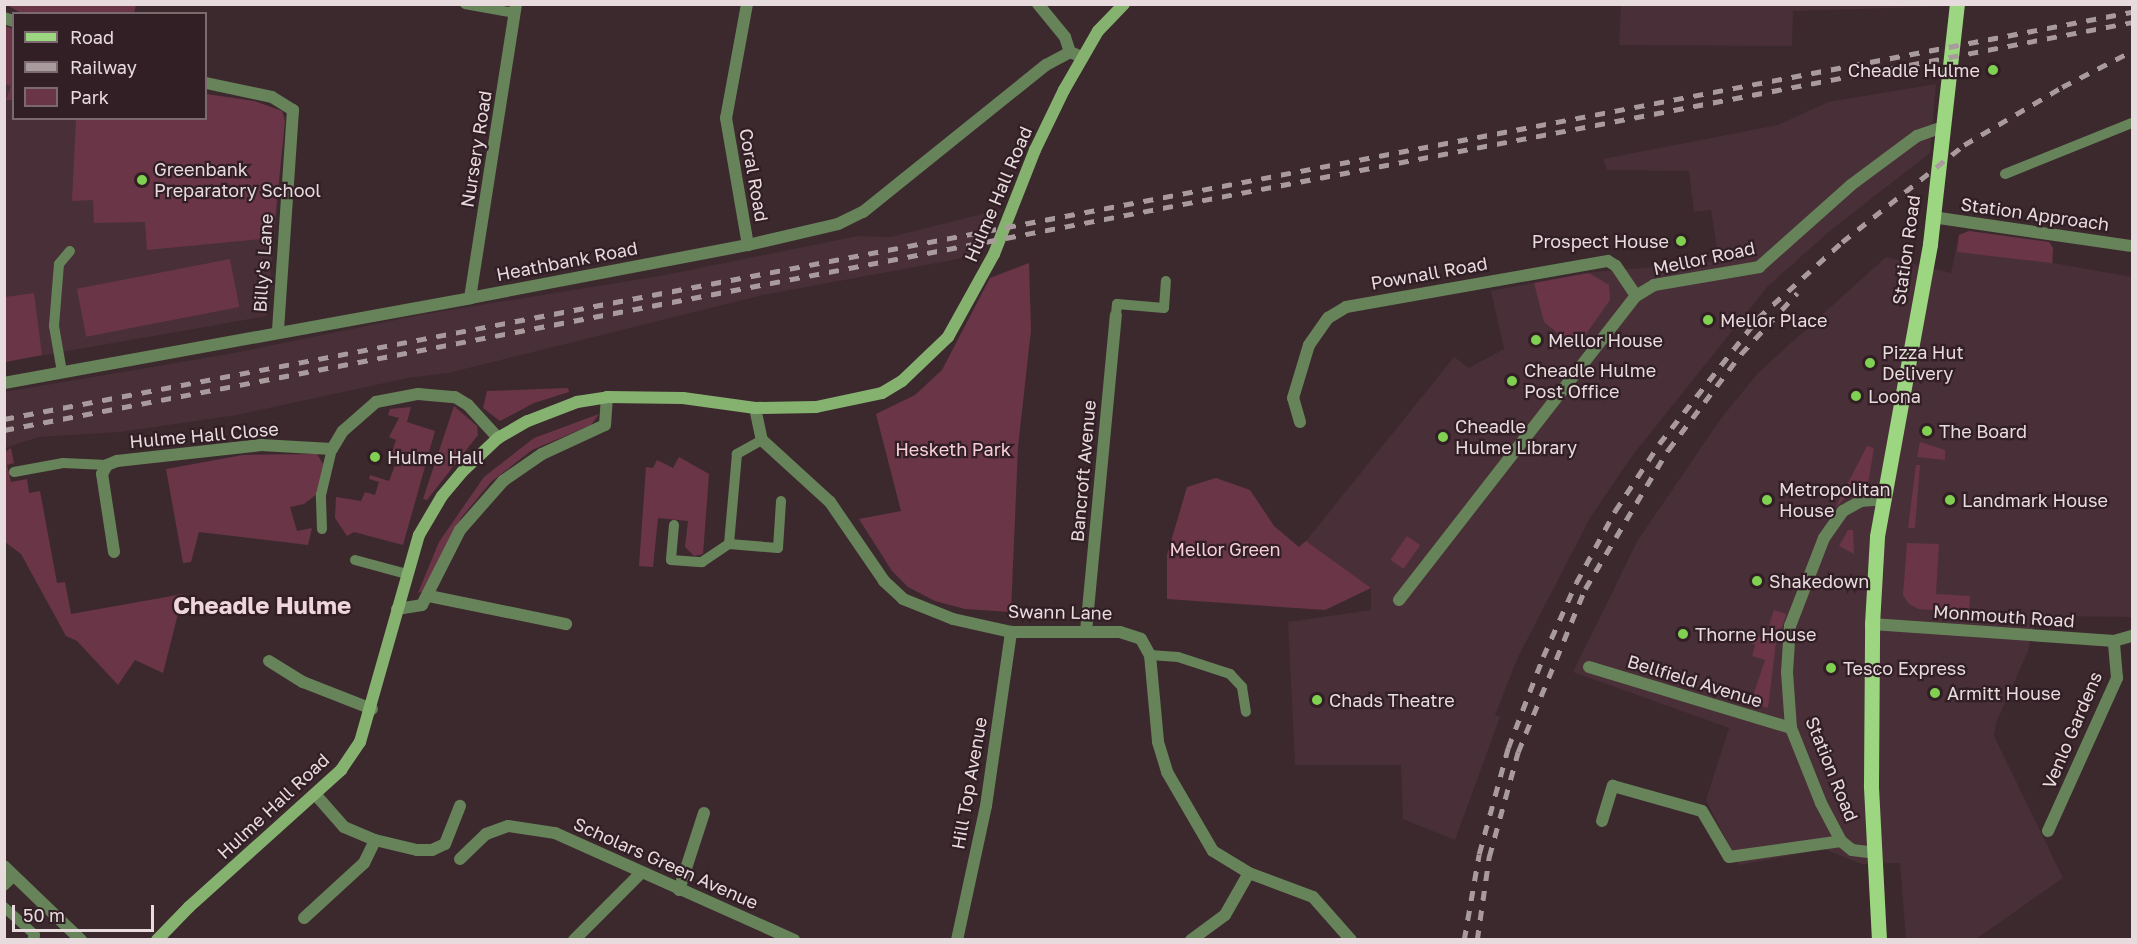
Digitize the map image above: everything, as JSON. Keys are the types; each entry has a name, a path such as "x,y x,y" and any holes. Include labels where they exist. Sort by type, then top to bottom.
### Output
{"main road":[{"name":"Hulme Hall Road","path":"158,939 189,907 341,770 360,742 372,709 397,609 420,535 442,496 498,438 555,408 607,397 683,398 755,408 816,407 882,393 923,365 948,337 994,254 1076,55 1124,4"},
{"name":"Station Road","path":"1879,939 1871,785 1872,624 1882,499 1932,217 1940,128 1958,4"}],"street":[{"name":"Coral Road","path":"747,4 726,118 748,245"},
{"path":"1038,4 1065,37 1076,55"},
{"name":"Nursery Road","path":"470,298 515,9"},
{"name":"Heathbank Road","path":"4,382 748,245 859,215 1046,65 1076,55"},
{"name":"Billy's Lane","path":"207,83 272,97 293,110 278,332"},
{"name":"Mellor Road","path":"1399,600 1636,296 1654,285 1759,267 1851,185 1917,136 1940,128"},
{"name":"Station Approach","path":"1932,217 2133,246"},
{"name":"Pownall Road","path":"1300,422 1293,398 1309,345 1328,318 1346,306 1608,261 1616,266 1636,296"},
{"name":"Bancroft Avenue","path":"1086,631 1116,315"},
{"path":"332,449 343,431 376,402 418,394 455,397 468,405 498,438"},
{"path":"397,609 412,610 429,596 445,555 480,506 520,468 605,425 607,397"},
{"path":"755,408 762,440"},
{"name":"Swann Lane","path":"762,440 831,502 884,581 903,599 953,619 1011,632 1086,631 1131,634 1146,645 1150,655"},
{"name":"Hulme Hall Close","path":"114,552 102,482 107,465 117,461 261,445 332,449"},
{"name":"Station Road","path":"1876,853 1852,850 1841,842 1791,728 1786,672 1790,626 1809,570 1824,538 1844,511 1861,501 1882,499"},
{"path":"429,596 566,624"},
{"name":"Monmouth Road","path":"1872,624 2114,641 2133,636"},
{"name":"Hill Top Avenue","path":"957,939 987,806 1011,632"},
{"name":"Venlo Gardens","path":"2048,831 2117,678 2114,641"},
{"path":"1150,655 1158,742 1167,772 1213,851 1249,873 1313,897 1351,939"},
{"path":"269,661 303,682 372,709"},
{"name":"Bellfield Avenue","path":"1589,667 1791,728"},
{"path":"1602,821 1613,786 1702,811 1729,857 1841,842"},
{"path":"315,794 344,827 375,840 432,850 446,844 460,806"},
{"path":"679,890 704,813"},
{"name":"Scholars Green Avenue","path":"460,859 486,834 508,826 555,833 679,890 794,939"},
{"path":"304,918 364,863 375,840"},
{"path":"4,866 81,939"},
{"path":"574,939 641,873"},
{"path":"1191,939 1225,915 1249,873"}],"lane":[{"path":"465,4 515,9"},
{"path":"2005,174 2133,123"},
{"path":"62,372 54,326 59,264 70,251"},
{"path":"1116,315 1117,304 1164,308 1166,281"},
{"path":"729,544 737,454 762,440"},
{"path":"322,530 321,495 332,449"},
{"path":"14,472 63,463 107,465"},
{"path":"674,525 671,560 702,562 729,544 778,549 781,501"},
{"path":"355,560 407,574"},
{"path":"1150,655 1178,657 1230,674 1242,687 1246,712"},
{"path":"4,886 14,876"},
{"path":"4,907 35,935 32,939"}],"shaded area":[{"path":"1621,5 1992,5 1793,11 1792,46 1619,45"},
{"name":"Greenbank Preparatory School","path":"5,26 12,29 12,120 207,120 207,94 254,101 282,111 285,121 267,316 5,362"},
{"path":"1936,84 1930,153 1831,230 1768,286 1632,456 1590,518 1518,657 1495,715 1500,717 1455,840 1403,819 1401,765 1295,765 1288,622 1371,610 1371,588 1306,541 1454,357 1469,368 1504,349 1491,291 1585,273 1719,261 1711,210 1694,212 1689,171 1607,170 1603,159 1778,125 1828,102"},
{"path":"990,212 980,253 953,260 763,295 448,373 408,378 237,415 120,432 39,437 5,448 5,392 234,353 420,315 665,275 858,236 890,237"},
{"path":"1969,231 2049,242 2053,248 2053,263 2132,277 2132,617 2037,616 2028,651 1996,723 1994,736 2063,878 1976,939 1906,939 1900,863 1862,864 1824,849 1739,865 1706,800 1729,728 1573,672 1638,540 1722,417 1759,372 1886,257 1951,273 1959,235"}],"green space":[{"path":"5,4 136,4 134,12 19,12"},
{"path":"5,26 12,29 12,100 6,100 11,86 5,84"},
{"path":"207,94 254,101 282,111 285,121 273,238 147,250 145,222 94,223 93,200 72,201 76,120 207,120"},
{"path":"1969,231 2049,242 2053,248 2052,263 1957,252 1959,235"},
{"path":"230,259 239,307 86,337 77,289"},
{"name":"Hesketh Park","path":"1029,263 1031,330 1018,447 1011,612 965,609 935,601 908,587 892,571 859,519 901,511 876,414 915,395 942,370 990,278"},
{"path":"1589,273 1609,285 1610,300 1576,348 1544,322 1534,283"},
{"path":"34,293 42,355 5,362 5,297"},
{"path":"568,388 569,392 534,403 500,421 483,408 487,391"},
{"path":"454,406 477,426 478,435 427,500 423,499"},
{"path":"411,407 407,422 435,431 403,545 354,532 347,536 335,518 336,497 361,501 365,492 375,495 379,482 369,479 370,475 389,481 399,455 392,452 396,440 389,437 399,418 388,415 390,409"},
{"path":"599,414 591,425 532,450 491,482 461,518 423,591 418,593 439,542 484,477 534,438"},
{"path":"1920,442 1945,450 1945,460 1917,457"},
{"path":"1867,446 1874,448 1867,490 1852,491 1835,508"},
{"path":"11,448 14,463 7,465 11,482 27,479 29,493 40,491 57,583 65,582 71,614 183,594 163,673 135,660 118,685 77,641 66,636 21,554 5,542 5,452"},
{"path":"317,454 323,464 317,494 304,504 290,507 297,531 312,528 308,545 199,532 191,562 183,563 166,469 243,455"},
{"path":"679,457 709,474 703,554 694,556 685,547 688,521 658,518 653,567 639,566 646,467 653,468 657,460 673,468"},
{"path":"1916,465 1920,465 1915,528 1908,528"},
{"name":"Mellor Green","path":"1216,478 1250,490 1274,526 1299,547 1306,541 1371,588 1325,610 1167,599 1167,555 1187,487"},
{"path":"1848,530 1853,530 1854,554 1839,546"},
{"path":"1407,536 1420,545 1403,569 1390,560"},
{"path":"1907,543 1939,544 1936,594 1970,596 1969,612 1918,609 1909,604 1903,595"},
{"path":"1774,610 1786,614 1780,633 1768,629"},
{"path":"1739,630 1776,642 1768,708 1719,693 1720,690 1752,699 1765,660 1752,656 1755,645 1736,639"}],"railway":[{"path":"4,419 2132,12"},
{"path":"4,430 2132,22"},
{"path":"1464,940 1479,854 1508,748 1543,657 1576,583 1615,511 1659,444 1758,318 1842,242 1964,145 2062,87 2132,51"},
{"path":"1477,940 1489,857 1518,752 1585,589 1668,450 1741,354 1797,293"}],"place":[{"name":"Cheadle Hulme","path":"1993,70"},
{"name":"Greenbank Preparatory School","path":"142,180"},
{"name":"Prospect House","path":"1681,241"},
{"name":"Mellor Place","path":"1708,320"},
{"name":"Mellor House","path":"1536,340"},
{"name":"Pizza Hut Delivery","path":"1870,363"},
{"name":"Cheadle Hulme Post Office","path":"1512,381"},
{"name":"Loona","path":"1856,396"},
{"name":"The Board","path":"1927,431"},
{"name":"Cheadle Hulme Library","path":"1443,437"},
{"name":"Hulme Hall","path":"375,457"},
{"name":"Metropolitan House","path":"1767,500"},
{"name":"Landmark House","path":"1950,500"},
{"name":"Shakedown","path":"1757,581"},
{"name":"Thorne House","path":"1683,634"},
{"name":"Tesco Express","path":"1831,668"},
{"name":"Armitt House","path":"1935,693"},
{"name":"Chads Theatre","path":"1317,700"}],"district":[{"name":"Cheadle Hulme","path":"262,605"}]}
